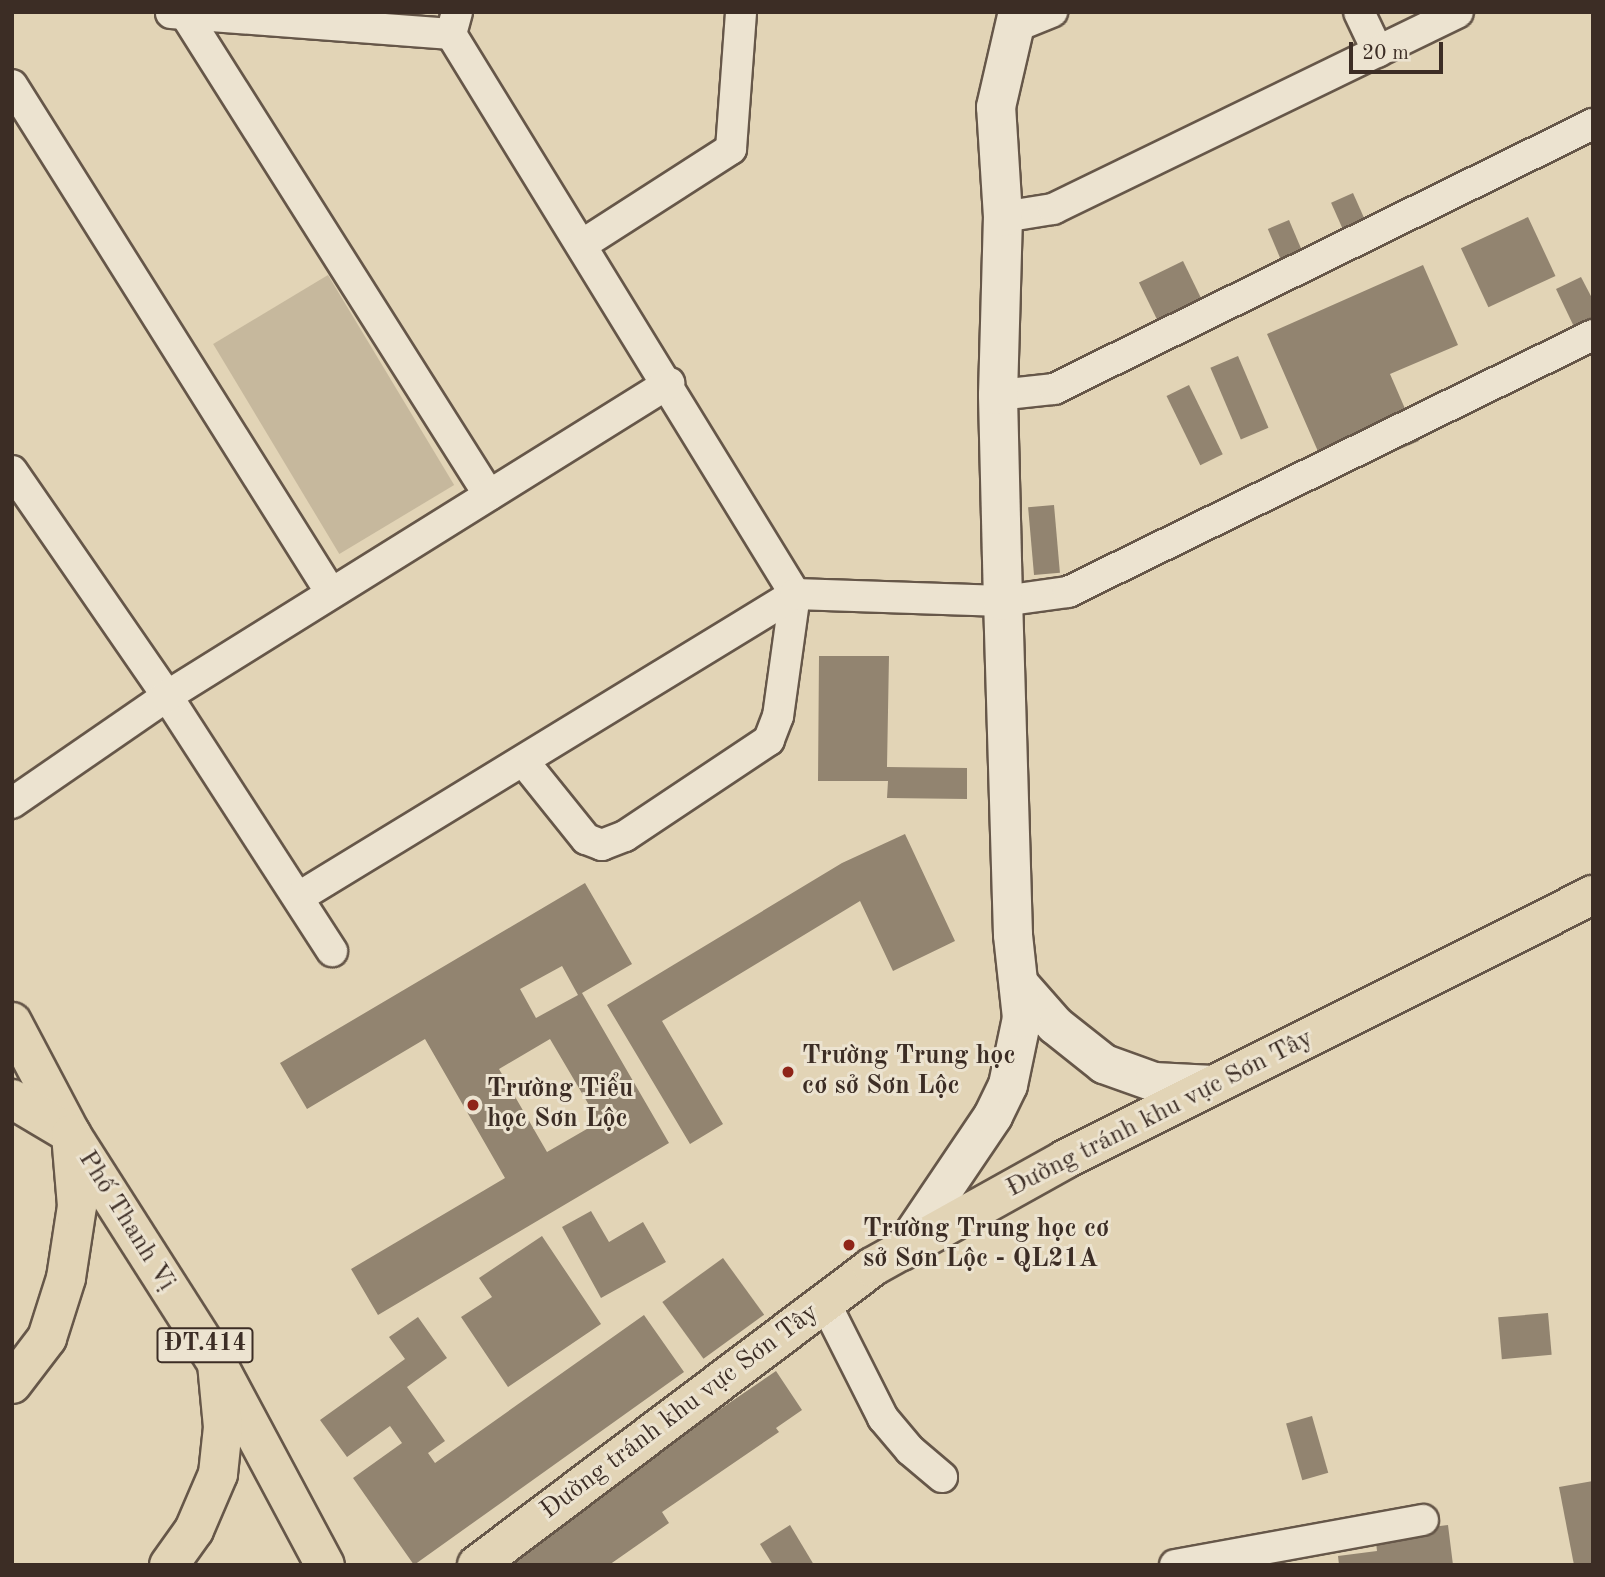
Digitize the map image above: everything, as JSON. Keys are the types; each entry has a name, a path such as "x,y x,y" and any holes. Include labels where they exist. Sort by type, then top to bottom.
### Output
{"main road":[{"name":"Đường tránh khu vực Sơn Tây","path":"477,1565 872,1267 1064,1160 1593,895"},
{"name":"Phố Thanh Vị","path":"12,1022 71,1134 216,1363 325,1565"},
{"name":"Phố Thanh Vị","path":"12,1099 71,1134"},
{"path":"12,1384 47,1338 66,1278 77,1206 71,1134"},
{"path":"169,1565 194,1530 218,1474 223,1427 216,1363"}],"street":[{"path":"583,244 731,149 741,12"},
{"path":"902,1251 993,1116 1008,1084 1022,1018 1013,935 1003,601 998,395 1003,217 996,107 1017,19 1052,12"},
{"path":"1360,12 1378,52"},
{"path":"1003,217 1053,209 1458,12"},
{"path":"176,13 454,23 583,244 670,383 795,594 778,716 769,740 625,836 602,845 586,839 524,762"},
{"path":"176,13 489,495"},
{"path":"12,85 331,593"},
{"path":"998,395 1054,388 1593,124"},
{"path":"299,897 795,594 1003,601 1068,592 1593,334"},
{"path":"12,803 167,696 670,383"},
{"path":"12,471 167,696 299,897 331,951"},
{"path":"1019,984 1055,1025 1104,1064 1154,1082 1213,1085"},
{"path":"825,1303 883,1418 910,1450 942,1477"},
{"path":"1175,1565 1423,1520"}],"shaded area":[{"path":"328,275 454,485 339,554 213,344"}],"building":[{"path":"1353,193 1369,229 1347,238 1331,203"},
{"path":"1528,217 1555,276 1488,307 1461,248"},
{"path":"1289,220 1305,258 1284,267 1268,229"},
{"path":"1183,261 1206,309 1162,330 1139,282"},
{"path":"1423,265 1458,345 1390,374 1419,441 1330,479 1267,334"},
{"path":"1581,277 1593,300 1593,326 1577,333 1556,289"},
{"path":"1238,356 1268,428 1241,440 1210,368"},
{"path":"1189,385 1223,454 1200,465 1167,396"},
{"path":"1054,505 1060,573 1034,575 1028,507"},
{"path":"819,656 889,656 887,767 967,768 967,799 887,798 888,781 818,781"},
{"path":"905,834 955,941 893,971 860,901 662,1021 723,1124 690,1144 607,1005 842,863"},
{"path":"585,883 632,964 582,993 669,1143 378,1315 351,1269 505,1178 425,1039 307,1109 280,1063","holes":["562,966 578,995 536,1018 520,989","550,1039 599,1122 547,1152 499,1069"]},
{"path":"591,1211 609,1242 643,1222 666,1262 601,1298 562,1227"},
{"path":"542,1236 601,1324 508,1387 461,1317 492,1297 479,1278"},
{"path":"723,1258 764,1315 703,1359 662,1302"},
{"path":"1548,1313 1552,1355 1502,1359 1498,1317"},
{"path":"644,1315 684,1372 414,1565 353,1478 402,1443 390,1426 347,1457 320,1420 405,1359 389,1337 418,1317 447,1358 407,1387 445,1441 428,1453 435,1463"},
{"path":"776,1371 802,1410 776,1428 779,1432 662,1512 669,1523 609,1565 492,1565"},
{"path":"1312,1416 1328,1473 1302,1480 1286,1423"},
{"path":"1593,1481 1593,1564 1574,1565 1559,1487"},
{"path":"790,1525 814,1565 773,1565 760,1544"},
{"path":"1448,1525 1453,1565 1339,1565 1338,1556 1377,1551 1375,1534"}],"place":[{"name":"Trường Trung học cơ sở Sơn Lộc","path":"788,1072"},
{"name":"Trường Tiểu học Sơn Lộc","path":"473,1105"},
{"name":"Trường Trung học cơ sở Sơn Lộc - QL21A","path":"849,1245"}]}
